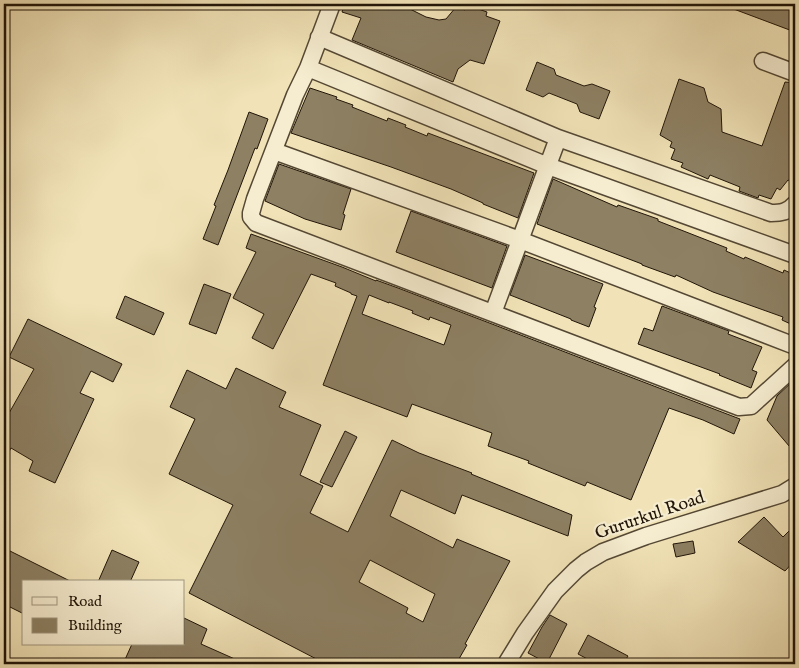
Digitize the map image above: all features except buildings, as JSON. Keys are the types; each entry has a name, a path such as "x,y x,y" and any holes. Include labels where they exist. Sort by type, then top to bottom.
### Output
{"street":[{"path":"332,4 255,199 251,217 256,223 739,407 748,408 751,406 795,366"},
{"path":"320,38 558,138 771,213 786,212 795,204"},
{"path":"763,61 795,73"},
{"path":"308,68 548,166 795,255"},
{"path":"493,313 558,138"},
{"path":"274,151 520,240 795,346"},
{"name":"Gururkul Road","path":"506,664 525,633 555,591 586,562 603,552 646,536 782,494 795,486"}]}
